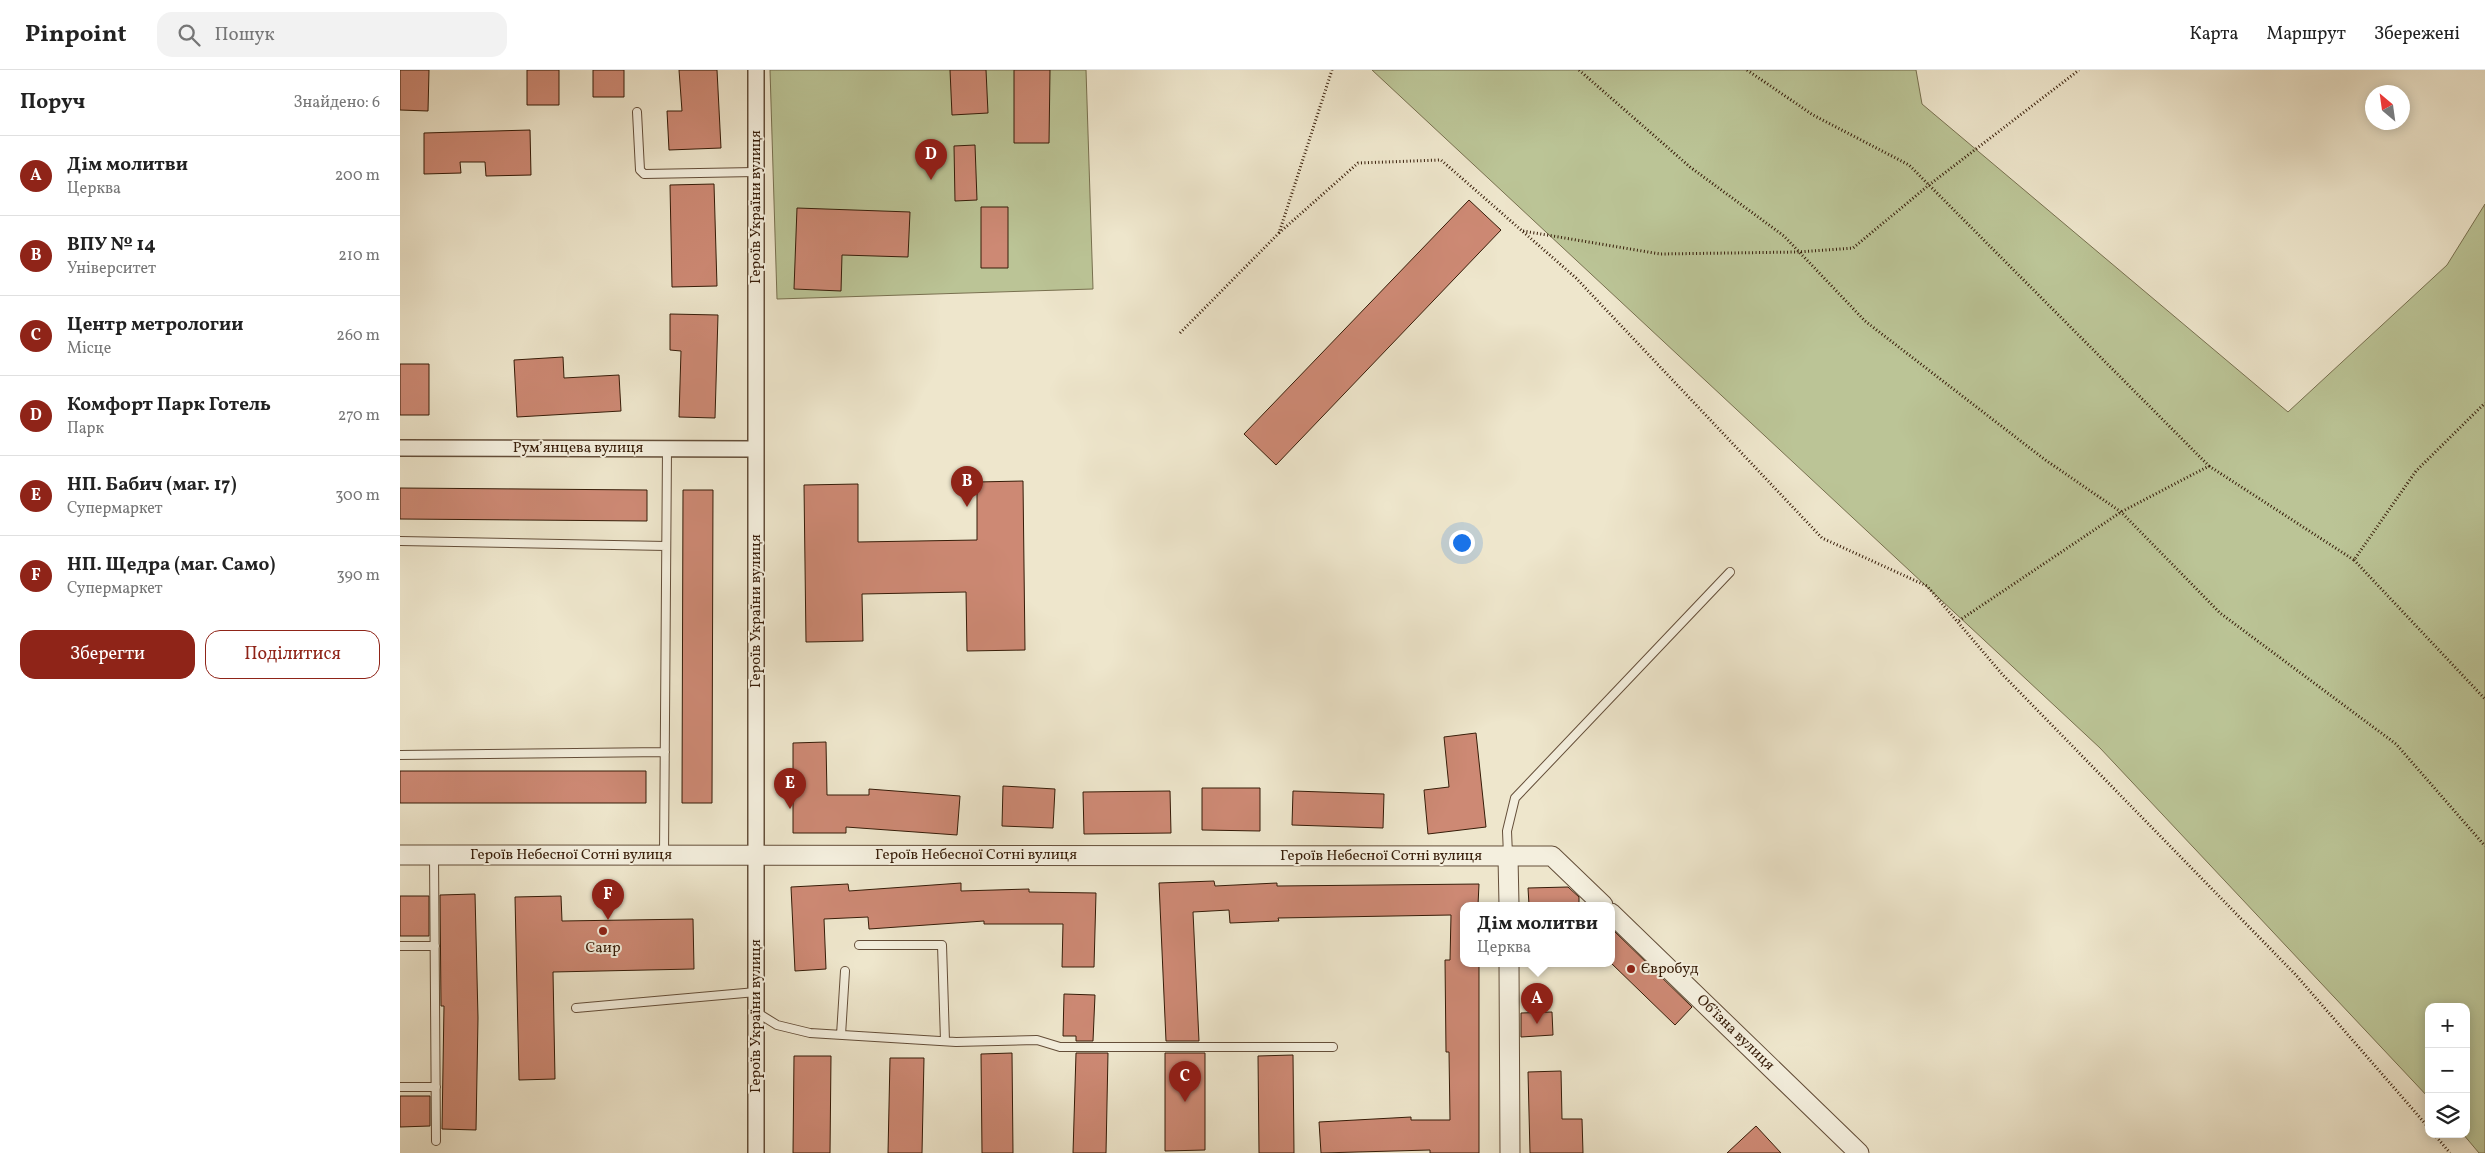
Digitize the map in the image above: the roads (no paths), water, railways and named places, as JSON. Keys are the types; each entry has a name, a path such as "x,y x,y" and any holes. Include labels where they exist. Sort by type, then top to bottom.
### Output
{"street":[{"name":"Героїв України вулиця","path":"756,70 756,1153"},
{"name":"Рум’янцева вулиця","path":"400,448 756,449"},
{"name":"Героїв Небесної Сотні вулиця","path":"400,855 1552,856 1600,902"},
{"path":"1508,857 1509,902"},
{"name":"Об’їзна вулиця","path":"1615,917 1860,1153"},
{"path":"1509,967 1510,1153"}],"lane":[{"path":"638,112 640,170 644,174 755,172"},
{"path":"664,854 667,448"},
{"path":"400,541 666,546"},
{"path":"1508,857 1507,831 1515,798 1730,572"},
{"path":"400,754 665,752"},
{"path":"434,855 436,1142"},
{"path":"859,945 942,945 945,1041"},
{"path":"400,946 435,946"},
{"path":"842,1035 845,971"},
{"path":"576,1008 756,992"},
{"path":"756,1012 777,1025 810,1033 842,1035 945,1041 1037,1040 1060,1047 1333,1047"},
{"path":"400,1087 436,1087"}],"place":[{"name":"Комфорт Парк Готель","path":"931,180"},
{"name":"ВПУ № 14","path":"967,507"},
{"name":"НП. Бабич (маг. 17)","path":"790,809"},
{"name":"НП. Щедра (маг. Само)","path":"608,920"},
{"name":"Саир","path":"603,931"},
{"name":"Євробуд","path":"1631,969"},
{"name":"Дім молитви","path":"1537,1024"},
{"name":"Центр метрологии","path":"1185,1102"}]}
